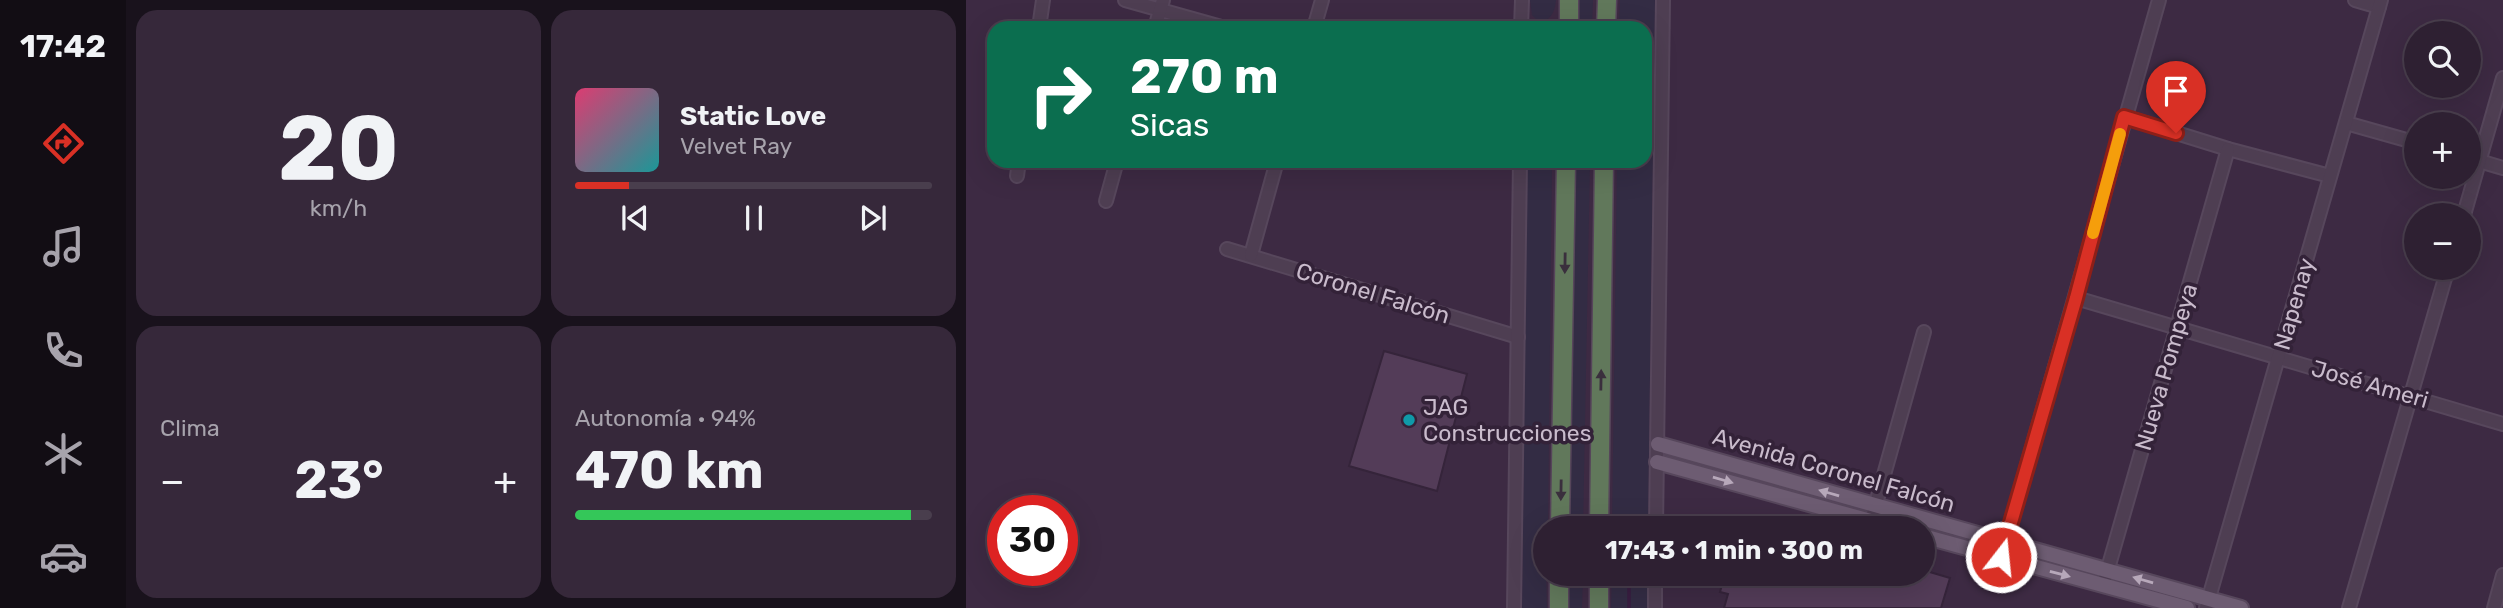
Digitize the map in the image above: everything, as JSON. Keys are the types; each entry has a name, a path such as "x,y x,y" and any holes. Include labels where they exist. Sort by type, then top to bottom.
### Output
{"highway":[{"path":"1569,0 1569,21"},
{"path":"1606,21 1607,0"},
{"path":"1560,516 1566,168"},
{"path":"1599,516 1604,168"},
{"path":"1559,586 1559,608"},
{"path":"1599,586 1599,608"}],"main road":[{"name":"Avenida Coronel Falcón","path":"1658,444 2108,570 2207,603 2241,608"},
{"name":"Avenida Coronel Falcón","path":"1657,462 1850,516"},
{"name":"Avenida Coronel Falcón","path":"1935,539 2187,608"}],"street":[{"path":"1041,21 1043,0"},
{"path":"1125,0 1161,5 1206,21"},
{"path":"1316,21 1322,0"},
{"path":"1521,21 1522,0"},
{"path":"1656,516 1663,0"},
{"path":"2001,557 2159,0"},
{"path":"2355,0 2380,3"},
{"name":"Napenay","path":"2207,603 2380,3"},
{"path":"2481,140 2503,78"},
{"path":"2124,117 2228,149 2330,176"},
{"path":"2346,123 2404,139"},
{"name":"Nueva Pompeya","path":"2103,586 2228,149"},
{"path":"2481,162 2503,168"},
{"path":"1017,176 1018,168"},
{"path":"1106,201 1115,168"},
{"path":"1251,255 1275,168"},
{"path":"1514,608 1520,168"},
{"name":"Coronel Falcón","path":"1227,249 1518,337"},
{"path":"2349,608 2445,280"},
{"name":"José Ameri","path":"2076,298 2503,424"},
{"path":"1872,516 1924,332"},
{"path":"2494,608 2503,575"},
{"path":"1655,586 1655,608"}],"shaded area":[{"path":"1530,0 1556,0 1552,15 1547,20 1538,21 1532,15"},
{"path":"1578,0 1593,0 1592,21 1578,21"},
{"path":"1620,0 1655,0 1648,516 1612,516 1617,168 1652,168 1652,21 1619,21"},
{"path":"1527,168 1552,168 1548,516 1533,516 1533,586 1546,586 1547,608 1522,608"},
{"path":"1575,168 1590,168 1583,516 1568,516"},
{"path":"1567,586 1583,586 1582,608 1567,608"},
{"path":"1612,586 1647,586 1647,608 1611,608"}],"building":[{"name":"JAG Construcciones","path":"1384,351 1467,374 1437,491 1349,466"},
{"path":"1935,574 1950,578 1941,608 1724,608 1728,594 1720,592 1722,586 1935,586"}],"waterway":[{"path":"1629,586 1629,608"}],"slow traffic":[{"path":"2093,233 2120,134"}],"place":[{"name":"JAG Construcciones","path":"1409,420"}],"route":[{"path":"2001,557 2076,298 2124,117 2176,133"}]}
